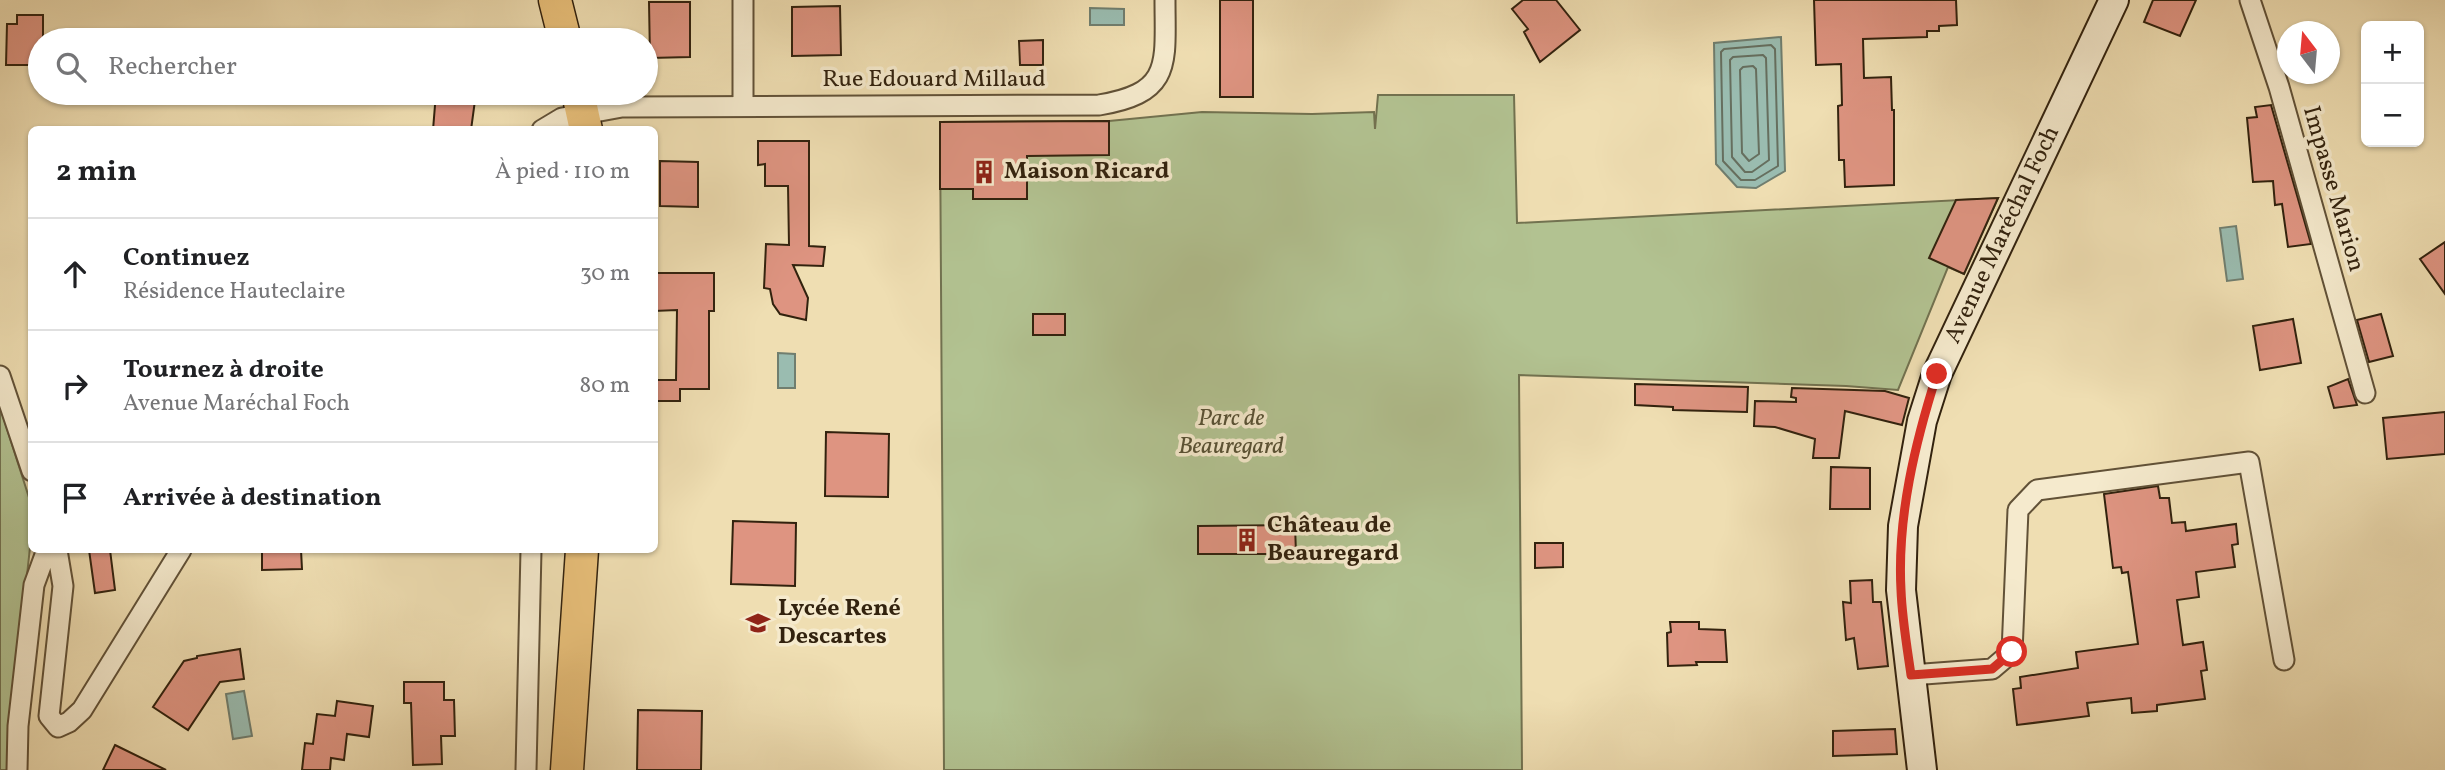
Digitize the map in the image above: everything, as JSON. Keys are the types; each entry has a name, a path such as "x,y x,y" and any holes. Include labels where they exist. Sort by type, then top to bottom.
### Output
{"main road":[{"path":"555,0 562,28"},
{"name":"Avenue Maréchal Foch","path":"1922,770 1901,590 1903,526 1922,421 1937,374 2114,0"},
{"path":"567,770 582,553"}],"street":[{"path":"743,0 743,106"},
{"name":"Rue Edouard Millaud","path":"549,126 562,118 582,112 622,107 1099,105 1126,101 1150,87 1162,71 1165,52 1165,0"},
{"name":"Impasse Marion","path":"2250,0 2279,87 2365,394"},
{"path":"0,376 28,459"},
{"path":"1911,675 1992,669 2012,652 2018,510 2037,490 2249,462 2284,660"},
{"path":"17,770 18,726 34,585 45,555 49,553"},
{"path":"57,553 63,586 49,716 58,727 69,722 82,710 179,553"},
{"path":"526,770 531,553"}],"green space":[{"name":"Parc de Beauregard","path":"1378,95 1514,95 1517,223 1998,198 1964,274 1948,267 1898,390 1519,375 1522,770 944,770 940,122 1109,121 1202,112 1374,112 1375,129"},
{"path":"0,407 28,494 29,553 11,724 12,770 0,770"}],"water":[{"path":"1090,8 1124,9 1124,25 1090,25"},
{"path":"1781,37 1785,171 1756,188 1737,187 1716,164 1714,43"},
{"path":"2236,226 2243,279 2227,281 2220,228"},
{"path":"778,353 795,354 795,388 778,388"},
{"path":"244,691 252,736 233,739 226,694"}],"building":[{"path":"1220,0 1253,0 1253,97 1220,97"},
{"path":"1523,0 1556,0 1580,30 1540,62 1524,32 1528,29 1512,9"},
{"path":"1814,0 1956,0 1957,25 1939,26 1939,31 1927,31 1927,37 1863,39 1864,78 1891,77 1894,185 1845,187 1844,160 1839,160 1838,106 1842,105 1841,64 1816,65"},
{"path":"2153,0 2196,0 2180,36 2144,22"},
{"path":"649,2 690,2 690,57 658,58 658,28 649,28"},
{"path":"840,6 841,55 792,56 792,7"},
{"path":"17,15 43,15 43,28 28,28 28,65 6,65 7,24 17,24"},
{"path":"1043,40 1043,65 1020,65 1019,41"},
{"path":"435,105 474,105 472,126 433,126"},
{"path":"2271,105 2311,244 2288,247 2282,204 2275,205 2273,181 2253,182 2247,118 2257,117 2255,107"},
{"name":"Maison Ricard","path":"1109,121 1109,155 1027,156 1027,199 973,199 973,189 940,189 940,122"},
{"path":"758,141 809,141 809,246 825,247 823,266 793,265 808,298 806,320 780,314 773,304 770,289 764,288 766,244 789,245 788,186 765,186 765,164 758,165"},
{"path":"660,161 698,162 698,207 660,206"},
{"path":"1998,198 1964,274 1929,258 1956,200"},
{"path":"2445,242 2445,294 2420,259"},
{"path":"658,273 714,273 714,311 709,311 709,389 680,389 680,401 658,401 658,380 676,380 677,310 658,311"},
{"path":"1033,314 1065,314 1065,335 1033,335"},
{"path":"2381,314 2393,356 2369,362 2357,320"},
{"path":"2293,319 2301,363 2260,370 2253,326"},
{"path":"2348,379 2357,405 2334,408 2328,387"},
{"path":"1635,384 1748,387 1747,412 1673,410 1673,407 1635,405"},
{"path":"1792,388 1885,391 1909,398 1902,425 1845,411 1839,458 1813,458 1815,439 1775,427 1754,426 1755,401 1796,402 1796,398 1791,397"},
{"path":"2445,412 2445,454 2387,459 2383,418"},
{"path":"826,432 889,434 888,497 825,496"},
{"path":"1831,467 1870,468 1870,509 1830,509"},
{"path":"2158,486 2160,498 2169,498 2172,523 2185,522 2186,531 2236,524 2238,544 2232,545 2235,567 2196,572 2199,597 2177,600 2183,645 2203,642 2207,670 2201,671 2205,699 2157,705 2157,711 2132,713 2131,698 2087,703 2089,716 2017,725 2013,689 2021,688 2020,677 2078,668 2076,652 2138,644 2128,572 2122,573 2121,567 2113,568 2104,494"},
{"path":"733,521 796,523 795,586 731,584"},
{"name":"Château de Beauregard","path":"1295,525 1296,554 1198,554 1198,526"},
{"path":"1535,543 1563,543 1563,567 1535,568"},
{"path":"89,553 110,553 115,590 95,593"},
{"path":"262,553 301,553 302,569 262,570"},
{"path":"1872,580 1873,602 1881,602 1888,666 1858,669 1854,638 1846,640 1843,602 1851,603 1850,581"},
{"path":"1670,622 1699,622 1699,629 1725,630 1727,662 1668,666 1667,633 1671,632"},
{"path":"240,649 244,679 220,682 188,730 153,707 184,661 197,656"},
{"path":"404,682 444,682 444,700 454,700 455,736 441,736 442,764 413,765 411,703 404,703"},
{"path":"337,701 373,706 369,737 347,734 344,760 331,758 330,770 302,770 305,743 313,744 317,714 335,716"},
{"path":"638,710 702,711 701,770 637,770"},
{"path":"1895,729 1897,754 1833,756 1833,731"},
{"path":"115,745 166,770 103,770"}],"place":[{"name":"Maison Ricard","path":"984,172"},
{"name":"Château de Beauregard","path":"1247,540"},
{"name":"Lycée René Descartes","path":"758,623"}],"route":[{"path":"1937,374 1922,421 1903,526 1901,590 1911,675 1992,669 2012,652"}]}
